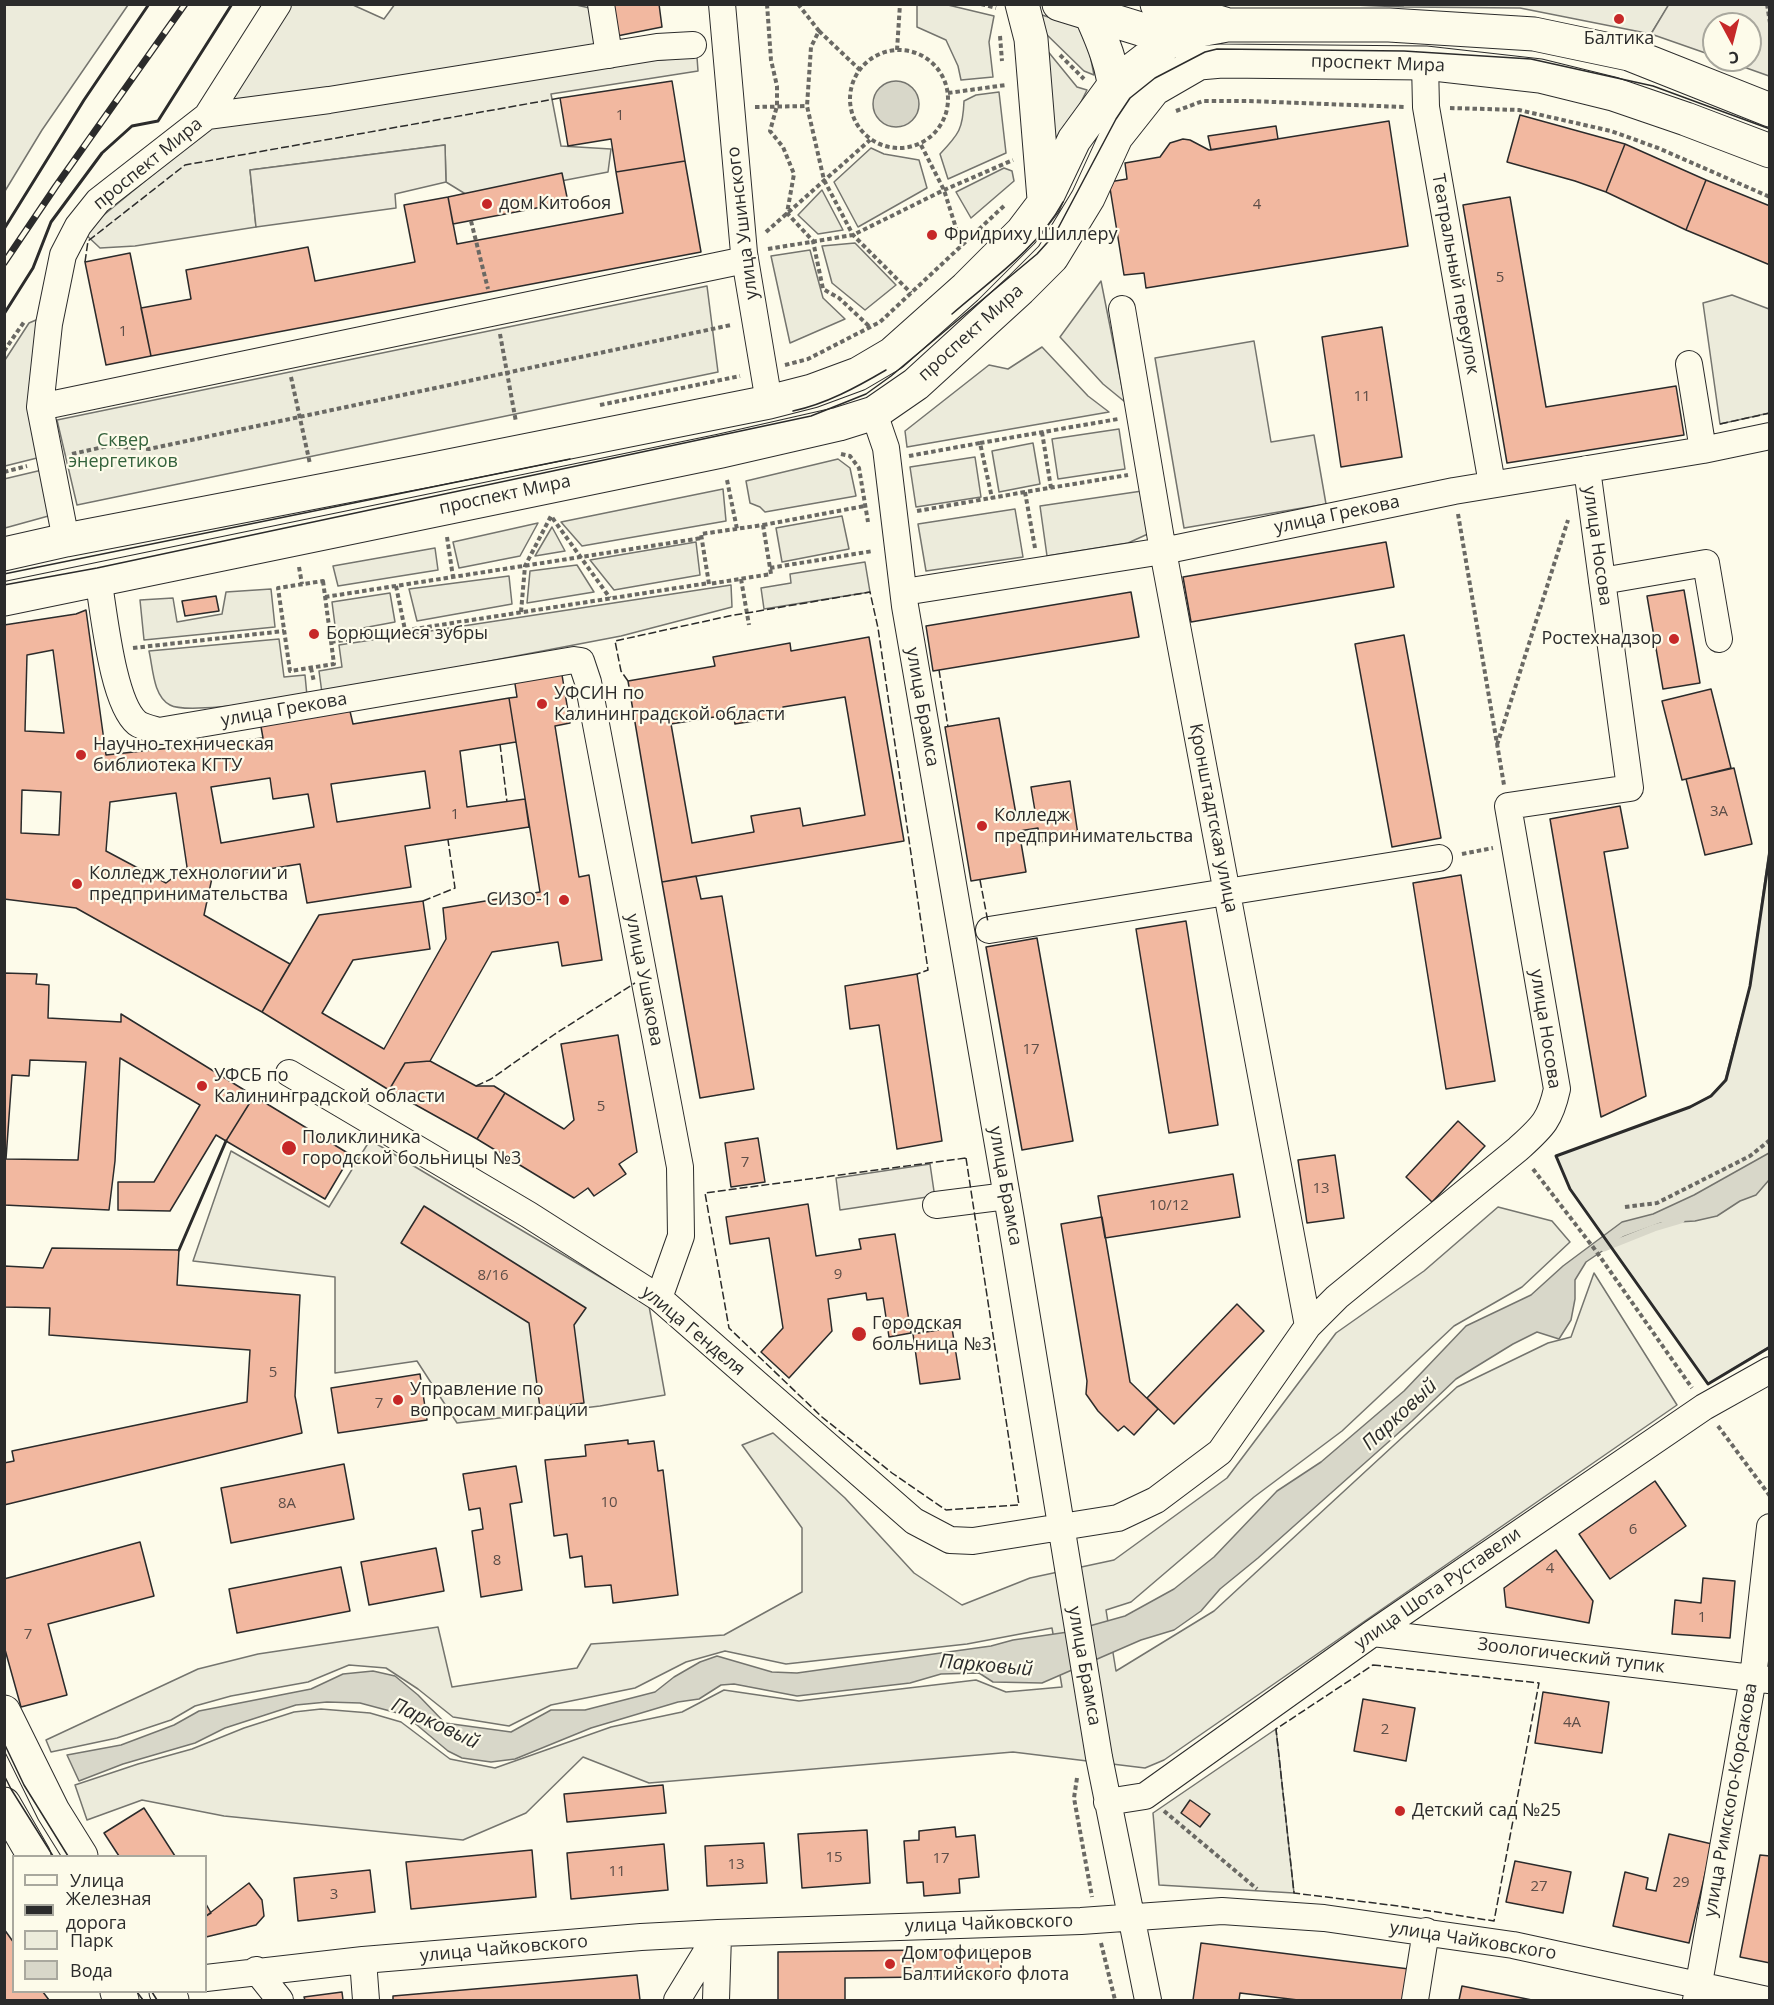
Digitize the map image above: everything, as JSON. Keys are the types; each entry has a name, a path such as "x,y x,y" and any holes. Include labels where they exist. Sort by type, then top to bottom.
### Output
{"main road":[{"path":"1059,4 1089,10 1171,40 1196,45 1222,61"},
{"path":"1157,4 1227,25"},
{"path":"1011,7 1031,39 1044,203"},
{"path":"1089,10 1098,31 1114,86 1116,137"},
{"name":"проспект Мира","path":"4,554 441,468 766,386 812,391 858,374 892,354 966,288 1022,232 1044,203 1074,140 1114,86 1171,40 1194,31 1227,25 1389,25 1534,34 1629,54 1770,110"},
{"name":"проспект Мира","path":"4,599 776,439 874,413 916,384 1052,257 1088,198 1116,137 1154,89 1199,63 1222,61 1425,63 1540,76 1613,94 1686,118 1770,151"},
{"name":"улица Брамса","path":"858,374 874,413"},
{"name":"улица Ушинского","path":"766,386 776,439"},
{"name":"проспект Мира","path":"66,540 86,581"},
{"path":"4,1712 53,1811 80,1855"},
{"path":"4,1804 33,1855"}],"street":[{"name":"проспект Мира","path":"66,540 40,407 52,309 63,255 78,226 98,201 207,116 278,4"},
{"path":"601,4 609,55"},
{"name":"улица Ушинского","path":"723,4 744,257 766,386"},
{"path":"207,116 329,100 657,47 693,45"},
{"name":"Театральный переулок","path":"1425,63 1426,107 1492,484"},
{"path":"40,407 744,257"},
{"name":"Кронштадтская улица","path":"1122,309 1163,551 1308,1326"},
{"path":"1689,364 1703,450"},
{"name":"улица Брамса","path":"874,413 886,448 904,592 1062,1527 1089,1763 1107,1802 1148,2001"},
{"name":"улица Грекова","path":"904,592 1163,551 1454,491 1703,450 1770,436"},
{"name":"улица Носова","path":"1062,1527 1118,1518 1156,1500 1220,1452 1308,1326 1337,1297 1518,1149 1545,1125 1553,1109 1557,1089 1508,806 1630,788 1587,470"},
{"path":"1602,581 1706,563 1719,639"},
{"name":"улица Грекова","path":"86,581 125,706 137,724 159,731 574,660 581,661"},
{"name":"улица Ушакова","path":"581,661 588,682 680,1167 681,1236 658,1298"},
{"path":"989,930 1439,858"},
{"name":"улица Генделя","path":"289,1073 529,1215 658,1298 914,1521 950,1540 973,1541 1062,1527"},
{"path":"936,1205 1007,1196"},
{"name":"улица Шота Руставели","path":"1107,1802 1145,1796 1373,1633 1704,1407 1770,1370"},
{"name":"улица Римского-Корсакова","path":"1698,1993 1761,1679 1770,1527"},
{"name":"Зоологический тупик","path":"1373,1633 1761,1679"},
{"name":"улица Чайковского","path":"207,1978 256,1970 641,1937 1097,1921 1222,1911 1324,1918 1513,1945 1698,1993 1767,2001"},
{"path":"1415,2001 1426,1931"},
{"path":"677,2001 718,1933"},
{"path":"716,2001 718,1933"},
{"path":"363,1960 366,2001"},
{"path":"256,1970 280,2001"}],"path":[{"path":"767,4 771,60 777,87 777,106 770,131 783,147 794,174 787,213"},
{"path":"798,4 819,32 860,70"},
{"path":"897,50 900,4"},
{"path":"981,4 1011,7"},
{"path":"1767,4 1770,23"},
{"path":"1000,30 1003,62"},
{"path":"819,32 811,47 807,106 824,180 853,235 911,293"},
{"path":"897,50 925,57 944,79 948,93 948,108 943,122 934,135 921,145 904,148 882,146 870,140 859,129 852,115 850,99 852,84 860,70 877,56 897,50"},
{"path":"1004,74 1007,95"},
{"path":"948,93 1006,85"},
{"path":"1171,112 1203,101 1519,110 1611,131 1658,148 1770,197"},
{"path":"730,108 807,106"},
{"path":"744,257 787,213 870,140"},
{"path":"921,145 944,190 962,247"},
{"path":"744,257 853,235 944,190 1016,158 1017,169"},
{"path":"595,406 766,386 808,359 880,321 1011,199"},
{"path":"787,213 813,242 823,289 839,298 870,327 892,354"},
{"path":"4,472 108,446 149,449 755,320"},
{"path":"287,356 310,464 299,466"},
{"path":"908,456 1140,415"},
{"path":"505,424 516,422"},
{"path":"1042,432 1051,488"},
{"path":"980,443 992,498"},
{"path":"838,453 850,456 859,468 869,528"},
{"path":"908,513 1150,472"},
{"path":"727,480 737,529"},
{"path":"1454,491 1508,806"},
{"path":"1025,492 1039,570"},
{"path":"709,583 701,534 865,506"},
{"path":"521,612 525,566 551,516 610,598"},
{"path":"331,642 771,574 763,525"},
{"path":"447,537 453,577"},
{"path":"325,597 702,538"},
{"path":"871,540 875,562"},
{"path":"770,568 873,551"},
{"path":"299,567 302,584"},
{"path":"741,579 749,624"},
{"path":"323,581 334,664 290,671 278,588 302,584 323,581"},
{"path":"396,586 405,630"},
{"path":"109,651 284,631"},
{"path":"1439,858 1515,844"},
{"path":"1625,1207 1657,1203 1750,1156 1770,1140"},
{"path":"1518,1149 1636,1307"},
{"path":"1089,1763 1074,1798 1097,1921 1115,2001"},
{"path":"1145,1796 1265,1896"}],"green space":[{"path":"5,4 128,5 42,130 5,191"},
{"path":"395,4 572,4 594,9 598,47 226,107 288,5 353,5 384,19"},
{"path":"917,5 948,5 994,16 989,42 993,77 961,80 958,66 946,40 917,27"},
{"name":"Балтика","path":"1354,5 1669,5 1651,34 1520,8"},
{"path":"1039,14 1085,29 1094,75 1084,71 1043,31"},
{"path":"1046,49 1077,87 1087,90 1053,158"},
{"path":"697,57 698,71 551,94 561,146 611,149 608,172 472,198 446,182 445,145 250,170 256,227 135,246 100,248 83,232 212,126 606,64"},
{"path":"999,92 1006,153 948,179 940,154 959,131 963,118 964,101 976,95"},
{"path":"871,148 884,154 919,160 927,188 858,227 834,182"},
{"path":"1004,168 1012,171 1014,181 971,218 956,192"},
{"path":"822,190 843,230 818,234 798,215"},
{"path":"855,243 896,285 865,310 832,283 822,246"},
{"path":"810,250 823,298 845,319 790,343 771,256"},
{"path":"1101,281 1125,402 1103,384 1060,337"},
{"name":"Сквер энергетиков","path":"707,286 718,372 77,505 57,420"},
{"path":"1732,295 1769,309 1769,413 1720,424 1703,303"},
{"path":"43,317 41,457 5,466 5,360 29,323"},
{"path":"1042,347 1088,396 1109,412 907,447 905,431 989,365 1008,369"},
{"path":"1119,429 1125,469 1058,479 1052,439"},
{"path":"1033,443 1040,484 999,492 992,451"},
{"path":"975,457 981,497 916,507 910,467"},
{"path":"838,459 850,468 856,496 765,512 750,503 746,481"},
{"path":"42,470 52,515 5,528 4,479"},
{"path":"723,489 726,521 582,546 561,522"},
{"path":"1142,491 1150,533 1128,543 1047,556 1040,506"},
{"path":"1015,509 1023,557 926,571 918,524"},
{"path":"842,516 849,549 782,562 776,528"},
{"path":"538,523 520,556 459,568 453,542"},
{"path":"552,527 565,551 535,556"},
{"path":"696,542 700,575 614,590 590,560"},
{"path":"435,548 438,570 338,586 333,566"},
{"path":"865,562 870,592 764,609 761,588 791,583 790,574"},
{"path":"577,565 594,592 527,603 530,571"},
{"path":"509,576 512,604 417,621 409,589"},
{"path":"731,585 732,607 621,636 322,693 319,671 342,667 339,645"},
{"path":"271,589 275,627 144,640 140,600 173,598 177,622 222,614 226,592"},
{"path":"390,593 395,622 336,633 332,602"},
{"path":"279,639 284,677 305,675 307,696 257,703 180,708 170,705 160,695 149,651"},
{"path":"1769,851 1769,1347 1708,1384 1570,1189 1556,1156 1690,1107 1711,1096 1725,1080 1750,986"},
{"path":"370,1140 649,1306 665,1395 600,1406 457,1423 417,1361 335,1373 335,1277 193,1261 231,1151 329,1207"},
{"path":"1498,1207 1552,1221 1570,1242 1522,1287 1454,1326 1342,1431 1254,1497 1131,1602 1106,1610 1116,1671 1214,1611 1457,1387 1548,1343 1571,1337 1594,1273 1677,1405 1164,1760 1145,1768 1013,1752 649,1783 583,1757 526,1813 463,1840 224,1816 142,1800 87,1820 75,1785 192,1749 244,1728 294,1712 321,1709 370,1713 401,1722 450,1759 495,1768 611,1727 682,1712 724,1690 799,1701 976,1680 1006,1692 1062,1687 1052,1628 967,1644 786,1664 725,1651 686,1662 635,1688 551,1705 509,1726 453,1717 418,1689 386,1668 349,1665 308,1682 231,1696 195,1706 171,1720 117,1738 51,1752 46,1740 198,1669 258,1654 438,1627 452,1687 577,1668 591,1644 724,1635 802,1592 802,1528 742,1445 773,1433 845,1498 914,1573 962,1605 1030,1578 1114,1560 1227,1478 1336,1333 1424,1271"},
{"path":"1276,1729 1294,1893 1159,1885 1153,1813"}],"shaded area":[{"path":"1669,4 1769,5 1769,76 1758,72 1762,72 1762,12 1702,12 1702,52 1651,34"},
{"path":"445,145 446,182 395,194 396,208 256,227 250,170"},
{"path":"1254,341 1271,442 1314,435 1326,504 1184,528 1155,358"},
{"path":"930,1164 936,1205 934,1196 840,1210 836,1178"}],"water":[{"path":"896,81 912,88 919,104 912,120 896,127 880,120 873,104 880,88"},
{"path":"1769,1153 1769,1180 1756,1195 1740,1201 1717,1216 1695,1221 1661,1223 1623,1237 1586,1262 1575,1280 1575,1299 1571,1320 1559,1339 1537,1332 1456,1379 1412,1421 1220,1589 1201,1611 1174,1630 1141,1640 1042,1683 993,1682 979,1673 941,1674 910,1683 797,1696 734,1684 721,1685 699,1699 678,1702 591,1728 515,1759 491,1762 462,1758 448,1751 405,1715 360,1703 327,1702 296,1705 225,1728 195,1743 123,1764 79,1781 67,1755 121,1745 174,1725 199,1711 311,1689 343,1674 373,1671 395,1676 418,1695 445,1723 511,1732 551,1710 585,1710 655,1692 674,1677 700,1662 717,1656 772,1672 797,1673 991,1646 1013,1640 1068,1632 1125,1616 1174,1589 1214,1557 1277,1491 1321,1462 1404,1391 1466,1326 1531,1295 1563,1266 1622,1222 1653,1214 1694,1195"}],"building":[{"path":"613,4 659,4 662,27 617,36"},
{"path":"672,81 685,161 616,172 611,139 568,146 560,98"},
{"path":"1520,115 1625,144 1606,192 1507,162"},
{"path":"1389,121 1408,246 1146,288 1144,273 1124,275 1109,182 1127,179 1125,163 1160,157 1170,143 1183,139 1190,140 1209,150"},
{"path":"1276,126 1278,139 1211,150 1208,136"},
{"path":"1625,144 1706,180 1686,230 1606,192"},
{"path":"685,161 701,252 151,356 141,308 191,299 186,270 308,247 315,281 415,262 404,205 448,197 457,244 623,213 616,172"},
{"path":"562,173 568,202 453,224 448,197"},
{"path":"1706,180 1770,206 1770,265 1686,230"},
{"path":"1510,197 1546,407 1676,386 1684,435 1507,463 1463,205"},
{"path":"130,253 151,356 106,365 85,262"},
{"path":"1382,327 1402,457 1341,467 1322,337"},
{"path":"1386,542 1394,587 1191,622 1183,577"},
{"name":"Ростехнадзор","path":"1684,590 1700,683 1663,689 1647,596"},
{"path":"1131,592 1139,637 933,671 926,626"},
{"path":"216,596 219,611 185,616 182,601"},
{"path":"86,610 106,755 263,738 260,721 349,707 353,724 509,698 516,742 460,751 467,807 525,799 529,827 405,846 411,887 307,903 300,864 212,878 204,915 290,964 262,1012 76,908 4,899 4,625 76,614","holes":["53,650 64,733 25,731 27,655","425,771 430,808 337,822 331,784","270,778 273,799 308,794 314,827 221,843 211,787","22,790 61,792 59,835 21,833","176,793 187,867 166,883 106,851 110,802"]},
{"path":"1404,635 1441,838 1392,847 1355,644"},
{"path":"869,637 904,841 662,882 628,681 715,666 713,657 790,643 791,651","holes":["845,697 865,815 803,826 800,808 751,816 754,832 692,843 671,724 733,714 735,724 785,716 783,707"]},
{"path":"560,663 570,723 555,726 579,877 589,875 602,960 562,966 558,942 492,952 430,1061 405,1063 389,1090 262,1012 319,915 423,901 430,949 353,960 322,1013 384,1049 446,939 443,908 540,892 509,698 517,697 513,671"},
{"path":"1711,689 1731,768 1682,780 1662,701"},
{"name":"Колледж предпринимательства","path":"999,718 1017,820 1036,817 1031,787 1070,781 1078,835 1040,842 1038,828 1019,831 1026,872 971,881 945,727"},
{"path":"1734,768 1752,844 1705,855 1686,779"},
{"path":"1620,806 1628,848 1604,852 1646,1096 1601,1117 1550,819"},
{"path":"1461,875 1495,1081 1446,1089 1413,883"},
{"path":"696,876 701,899 722,896 754,1089 700,1098 662,882"},
{"path":"1186,921 1218,1125 1169,1133 1136,929"},
{"path":"1037,938 1073,1141 1022,1150 986,947"},
{"name":"УФСБ по Калининградской области","path":"4,973 37,974 36,984 49,985 48,1018 121,1022 121,1014 254,1096 226,1141 216,1135 170,1211 118,1210 118,1182 154,1182 200,1105 120,1058 115,1161 109,1210 4,1205","holes":["30,1060 86,1062 78,1160 6,1159 12,1075 29,1076"]},
{"path":"917,974 942,1141 897,1149 879,1025 850,1029 845,986"},
{"path":"618,1035 637,1152 619,1164 626,1174 594,1196 588,1188 574,1198 477,1139 505,1093 564,1129 574,1120 561,1044"},
{"path":"430,1061 476,1086 494,1086 505,1093 477,1139 389,1090 405,1063"},
{"name":"Поликлиника городской больницы №3","path":"254,1096 351,1155 325,1199 226,1141"},
{"path":"1458,1121 1485,1146 1432,1202 1406,1177"},
{"path":"758,1138 765,1182 731,1187 725,1143"},
{"path":"1335,1155 1344,1218 1307,1223 1298,1160"},
{"path":"1233,1174 1240,1217 1105,1238 1098,1196"},
{"path":"808,1204 816,1256 861,1249 859,1239 895,1234 911,1333 889,1337 883,1298 867,1300 866,1293 828,1299 832,1331 789,1378 761,1352 783,1328 769,1238 730,1244 726,1217"},
{"path":"424,1206 586,1308 574,1325 584,1403 540,1408 529,1323 401,1243"},
{"path":"1102,1217 1130,1382 1158,1409 1134,1435 1124,1426 1118,1431 1098,1411 1086,1394 1087,1381 1061,1224"},
{"path":"52,1248 179,1250 177,1285 300,1295 295,1396 302,1433 4,1505 4,1463 14,1461 12,1451 247,1402 250,1350 49,1335 50,1308 4,1307 4,1266 43,1268"},
{"path":"1237,1304 1264,1331 1174,1424 1147,1398"},
{"path":"952,1328 960,1379 920,1384 913,1334"},
{"path":"420,1374 427,1420 338,1433 331,1388"},
{"path":"628,1440 628,1444 654,1441 658,1471 663,1470 678,1595 613,1603 611,1585 585,1587 582,1556 570,1558 567,1534 554,1536 545,1460 586,1456 585,1445"},
{"path":"344,1464 354,1519 231,1543 221,1488"},
{"path":"516,1466 522,1502 510,1504 522,1590 481,1597 472,1531 483,1529 480,1508 469,1510 463,1474"},
{"path":"1655,1481 1686,1526 1610,1579 1579,1534"},
{"path":"140,1542 154,1596 48,1624 67,1695 21,1707 4,1646 4,1579"},
{"path":"436,1548 444,1591 369,1605 361,1562"},
{"path":"1556,1550 1593,1601 1589,1623 1506,1607 1504,1588"},
{"path":"341,1567 350,1611 237,1633 229,1589"},
{"path":"1703,1578 1735,1581 1730,1638 1672,1634 1675,1600 1701,1603"},
{"path":"1543,1692 1609,1702 1602,1753 1535,1743"},
{"path":"1363,1699 1415,1708 1406,1761 1354,1751"},
{"path":"663,1785 666,1813 567,1822 564,1794"},
{"path":"1190,1800 1210,1814 1200,1827 1181,1813"},
{"path":"144,1808 174,1855 118,1855 104,1833"},
{"path":"955,1827 956,1837 975,1835 979,1877 959,1879 960,1893 924,1896 923,1882 907,1883 904,1841 919,1840 919,1831"},
{"path":"867,1830 870,1883 802,1888 798,1834"},
{"path":"1669,1834 1712,1844 1689,1943 1613,1926 1625,1872 1648,1878 1646,1889 1656,1891"},
{"path":"764,1843 767,1883 707,1886 705,1846"},
{"path":"664,1844 668,1890 571,1899 567,1853"},
{"path":"532,1850 536,1897 411,1909 406,1862"},
{"path":"1760,1855 1770,1856 1770,1963 1740,1957"},
{"path":"1515,1861 1571,1872 1563,1913 1506,1902"},
{"path":"370,1870 375,1912 298,1921 294,1878"},
{"path":"249,1883 262,1900 264,1916 256,1925 207,1937 207,1915"},
{"path":"4,1929 12,1940 12,1993 44,1993 49,2000 4,2000"},
{"path":"1201,1943 1409,1969 1405,2000 1298,2000 1240,1993 1239,2000 1193,2000"},
{"name":"Дом офицеров Балтийского флота","path":"1001,1949 1001,1976 845,1978 845,2000 778,2000 778,1952"},
{"path":"637,1975 640,2000 393,2000 393,1996"},
{"path":"1462,1986 1532,2000 1459,2000"},
{"path":"342,1992 343,2000 305,2000 304,1997"}],"waterway":[{"name":"Парковый","path":"1604,1248 1681,1220"}],"tram line":[{"path":"4,585 97,568 811,416 866,394 891,376 1037,254 1055,234 1116,119 1130,98 1155,78 1205,52 1217,49 1404,51 1531,59 1653,86 1770,129"},
{"path":"952,314 1027,249 1053,219 1063,202"},
{"path":"793,411 853,389 886,370"},
{"path":"4,574 570,459"},
{"path":"4,1743 24,1785 67,1855"},
{"path":"4,1775 52,1855"},
{"path":"138,1993 143,2000"},
{"path":"153,1993 157,2000"}],"railway":[{"path":"4,263 185,4"}],"fence":[{"path":"85,262 88,241 185,165 560,98"},
{"path":"1720,424 1770,413"},
{"path":"628,681 621,671 615,641 729,616 870,592 878,628 928,970 917,974"},
{"path":"939,670 948,727"},
{"path":"568,712 586,709"},
{"path":"500,744 507,802"},
{"path":"423,901 455,888 448,840"},
{"path":"980,880 988,922"},
{"path":"476,1086 491,1079 555,1034 635,983"},
{"path":"966,1158 1019,1505 946,1510 892,1473 822,1417 729,1328 705,1193 966,1158"},
{"path":"1373,1665 1539,1683 1494,1921 1294,1893 1276,1729 1373,1665"}],"wall":[{"path":"4,229 84,100 149,4"},
{"path":"4,314 33,268 51,222 102,153 132,126 158,121 232,4"},
{"path":"1770,851 1750,986 1726,1080 1711,1096 1690,1107 1556,1156 1570,1189 1708,1384 1770,1347"},
{"path":"179,1250 226,1141"}],"place":[{"name":"Балтика","path":"1619,19"},
{"name":"дом Китобоя","path":"487,204"},
{"name":"Фридриху Шиллеру","path":"932,235"},
{"name":"Борющиеся зубры","path":"314,634"},
{"name":"Ростехнадзор","path":"1674,639"},
{"name":"УФСИН по Калининградской области","path":"542,704"},
{"name":"Научно-техническая библиотека КГТУ","path":"81,755"},
{"name":"Колледж предпринимательства","path":"982,826"},
{"name":"Колледж технологии и предпринимательства","path":"77,884"},
{"name":"СИЗО-1","path":"564,900"},
{"name":"УФСБ по Калининградской области","path":"202,1086"},
{"name":"Поликлиника городской больницы №3","path":"289,1148"},
{"name":"Городская больница №3","path":"859,1334"},
{"name":"Управление по вопросам миграции","path":"398,1400"},
{"name":"Детский сад №25","path":"1400,1811"},
{"name":"Дом офицеров Балтийского флота","path":"890,1964"}]}
